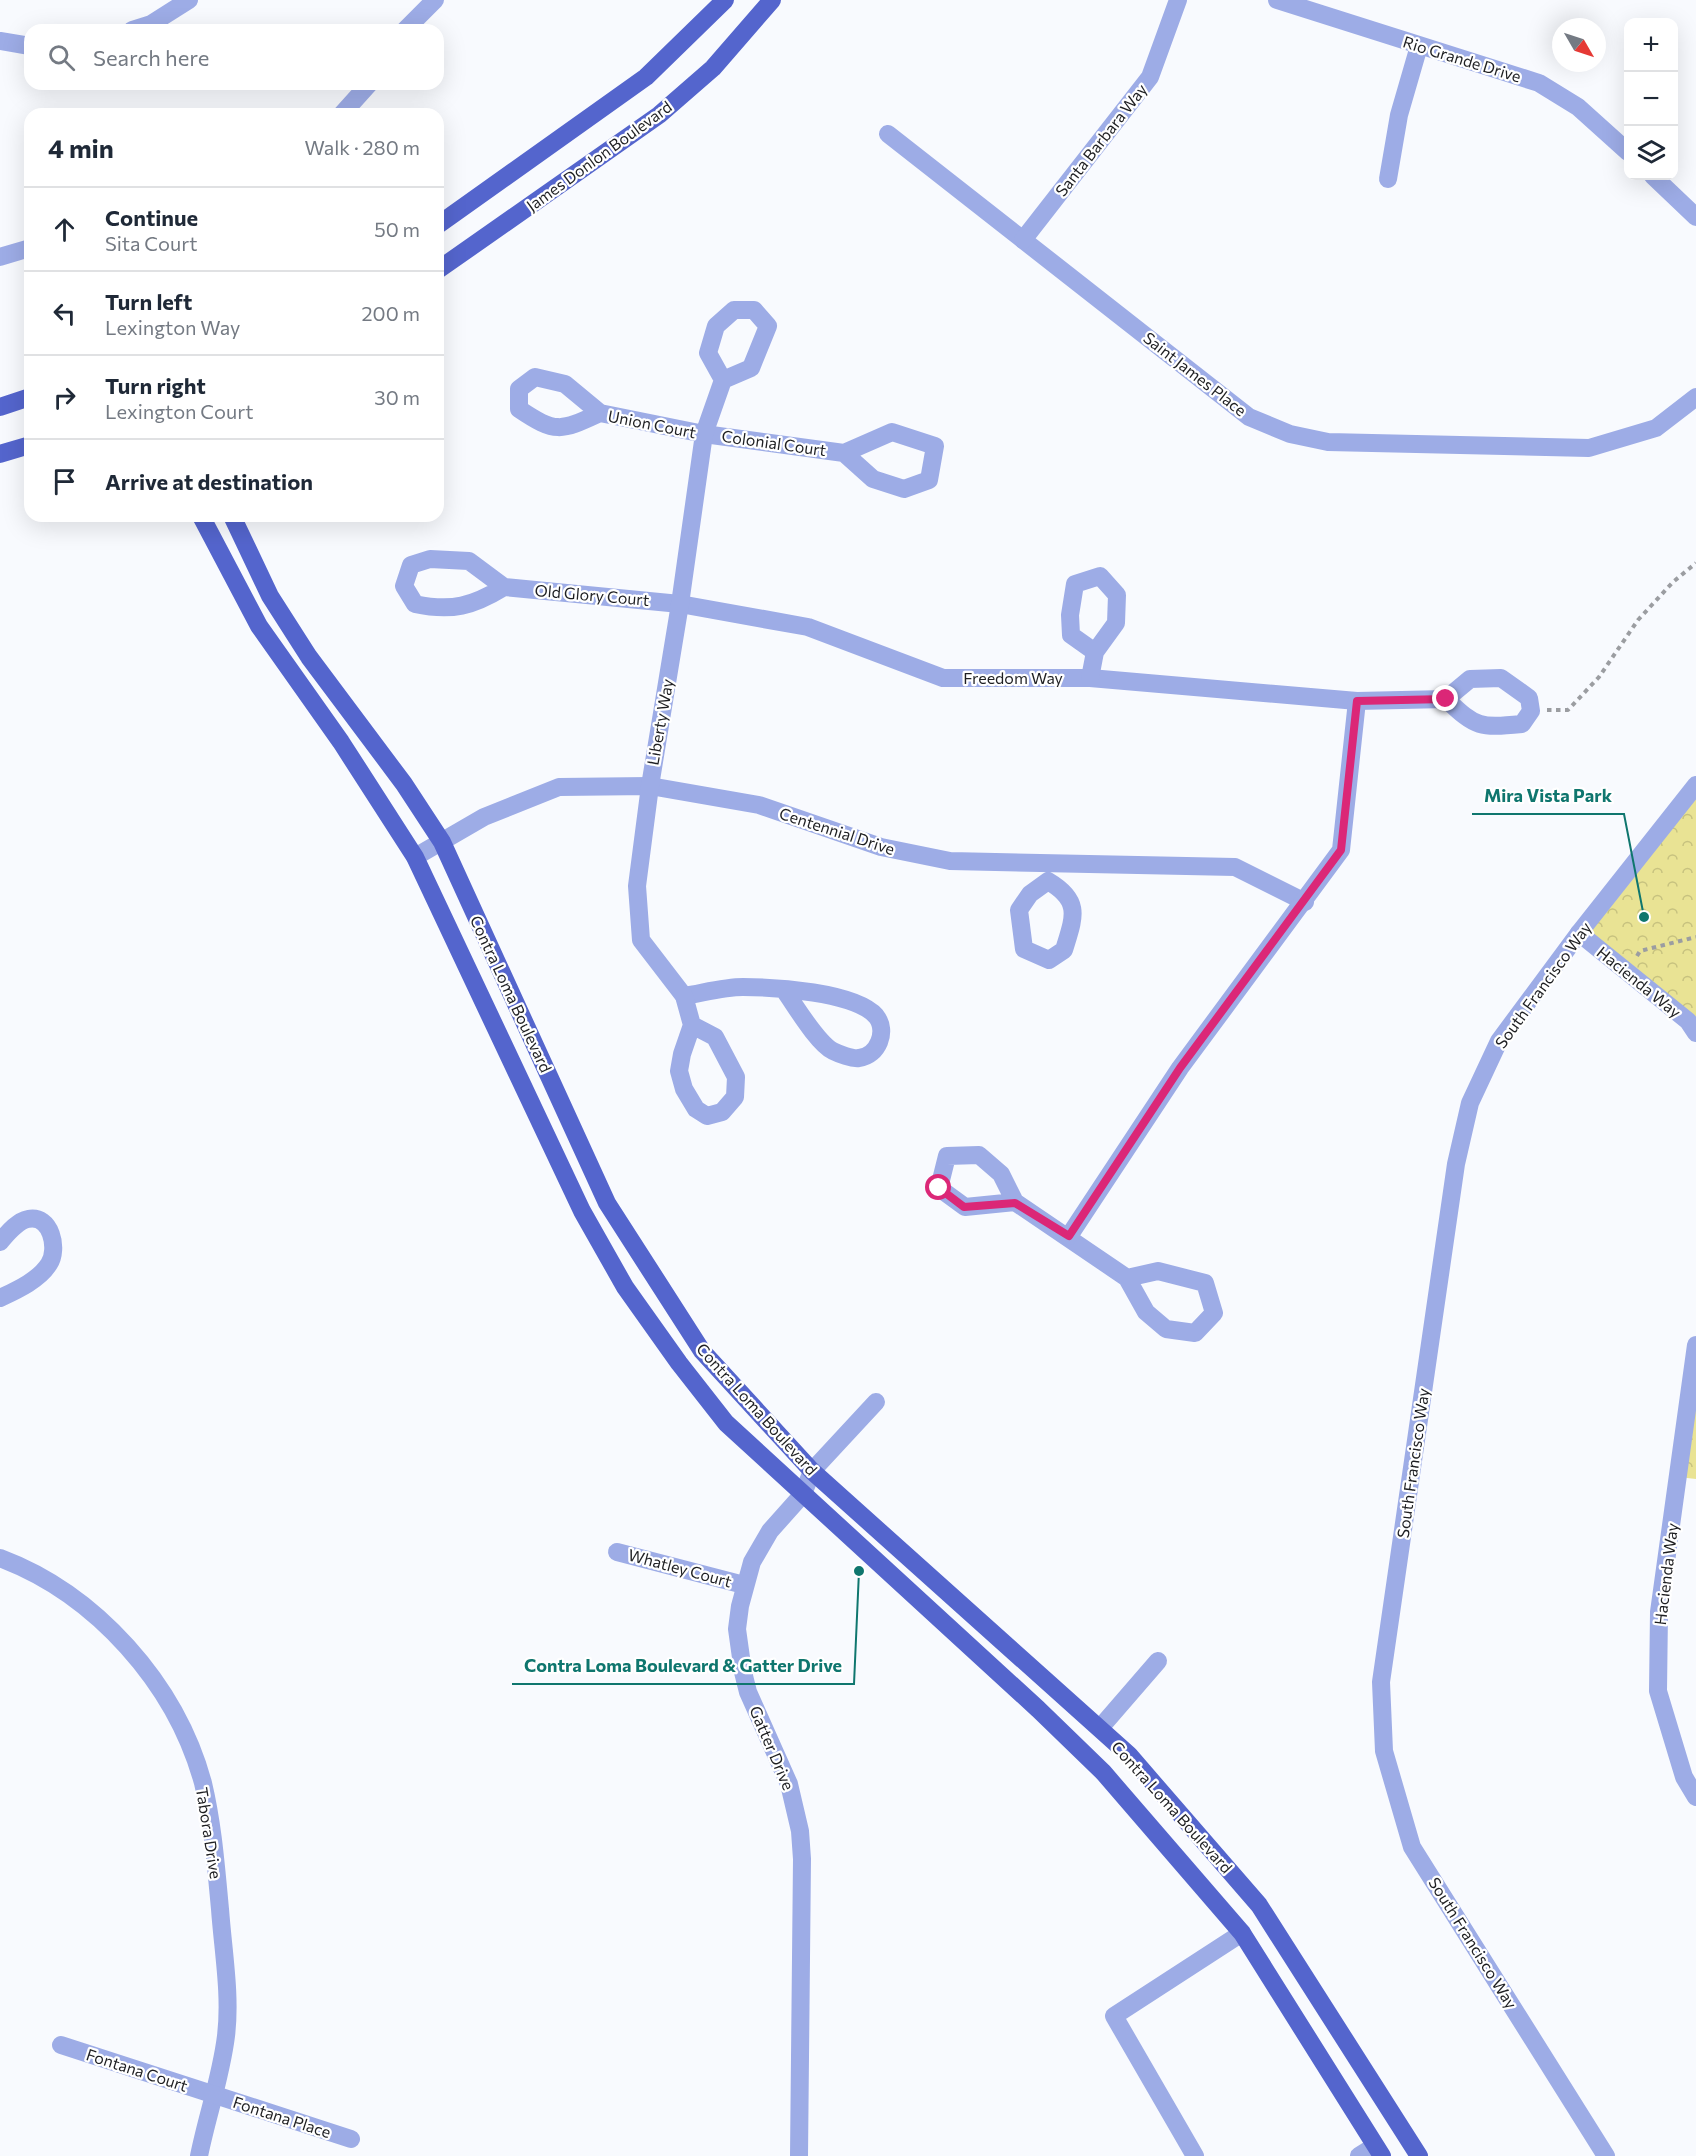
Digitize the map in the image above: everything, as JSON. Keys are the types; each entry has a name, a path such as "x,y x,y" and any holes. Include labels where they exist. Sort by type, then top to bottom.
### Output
{"main road":[{"path":"444,221 646,77 725,0"},
{"name":"James Donlon Boulevard","path":"444,266 658,115 713,68 772,0"},
{"path":"0,407 24,400"},
{"path":"0,454 24,447"},
{"name":"Contra Loma Boulevard","path":"204,522 259,626 341,742 414,857 582,1211 625,1287 679,1363 726,1422 1038,1709 1103,1772 1242,1933 1378,2151"},
{"name":"Contra Loma Boulevard","path":"235,522 270,596 309,657 404,784 442,842 607,1203 702,1351 812,1471 1129,1755 1259,1905 1419,2156"}],"street":[{"path":"151,24 189,0"},
{"path":"411,24 435,0"},
{"name":"Santa Barbara Way","path":"1023,240 1150,77 1179,0"},
{"name":"Rio Grande Drive","path":"1277,0 1539,82 1624,141"},
{"path":"0,41 24,45"},
{"path":"1388,179 1399,115 1419,46"},
{"path":"347,108 364,90"},
{"name":"Saint James Place","path":"888,134 1249,417 1290,434 1328,442 1589,448 1656,428 1696,397"},
{"path":"1657,180 1696,217"},
{"path":"0,256 24,250"},
{"name":"Liberty Way","path":"684,996 640,940 637,886 650,786 681,604 704,434 723,380"},
{"name":"Union Court","path":"600,413 704,434"},
{"name":"Colonial Court","path":"704,434 844,453 892,432 935,446 929,480 904,489 873,479 844,453"},
{"path":"430,560 469,561 504,587 479,602 433,608 415,604 404,586 411,565 430,560"},
{"name":"Old Glory Court","path":"504,587 681,604"},
{"name":"Freedom Way","path":"681,604 808,627 943,678 1090,678 1357,701 1446,699"},
{"path":"1090,678 1095,652"},
{"path":"1501,678 1529,698 1531,711 1522,724 1494,727 1470,722 1446,699 1470,680 1501,678"},
{"path":"1069,1236 1180,1068 1305,902 1341,850 1357,701"},
{"name":"South Francisco Way","path":"1606,2156 1412,1847 1384,1751 1381,1682 1454,1175 1470,1103 1499,1041 1579,933 1696,785"},
{"name":"Centennial Drive","path":"414,857 484,817 559,787 650,786 759,805 881,847 950,861 1049,861 1235,867 1305,902"},
{"path":"1048,881 1049,861"},
{"name":"Hacienda Way","path":"1579,933 1688,1021 1696,1033"},
{"path":"692,1026 715,1037 736,1077 735,1097 722,1112 707,1116 696,1109 684,1089 680,1071 682,1054 692,1026 684,996 742,987 784,990 840,998 865,1008 876,1017 881,1029 879,1044 870,1055 857,1059 831,1050 784,990"},
{"path":"1015,1203 1069,1236 1127,1278 1146,1311 1166,1329 1195,1333 1214,1313 1205,1283 1158,1271 1127,1278"},
{"path":"0,1242 10,1230 28,1219 38,1220 48,1228 55,1243 50,1263 28,1284 0,1298"},
{"name":"Hacienda Way","path":"1696,1345 1692,1410 1659,1612 1658,1691 1684,1777 1696,1797"},
{"path":"812,1471 876,1402"},
{"name":"Gatter Drive","path":"799,2156 802,1859 800,1832 782,1763 752,1700 742,1672 737,1629 744,1585 752,1562 770,1531 803,1494 812,1471"},
{"name":"Whatley Court","path":"616,1552 744,1585"},
{"name":"Tabora Drive","path":"0,1558 64,1591 112,1632 134,1656 172,1709 196,1760 209,1810 214,1841 226,1995 226,2034 199,2156"},
{"path":"1100,1728 1158,1661"},
{"path":"1195,2156 1114,2016 1242,1933"},
{"name":"Fontana Court","path":"61,2045 213,2095"},
{"name":"Fontana Place","path":"213,2095 351,2139"},
{"path":"1359,2156 1378,2151"}],"path":[{"path":"1531,711 1568,710 1599,677 1638,620 1673,582 1696,562"},
{"path":"1625,970 1640,951 1696,937"}],"green space":[{"path":"1696,785 1696,1033 1579,933"},
{"path":"1696,1345 1696,1479 1678,1477"}],"place":[{"name":"Mira Vista Park","path":"1644,917"},
{"name":"Contra Loma Boulevard & Gatter Drive","path":"859,1571"}],"route":[{"path":"939,1188 964,1207 1015,1203 1069,1236 1180,1068 1305,902 1341,850 1357,701 1446,699"}]}
